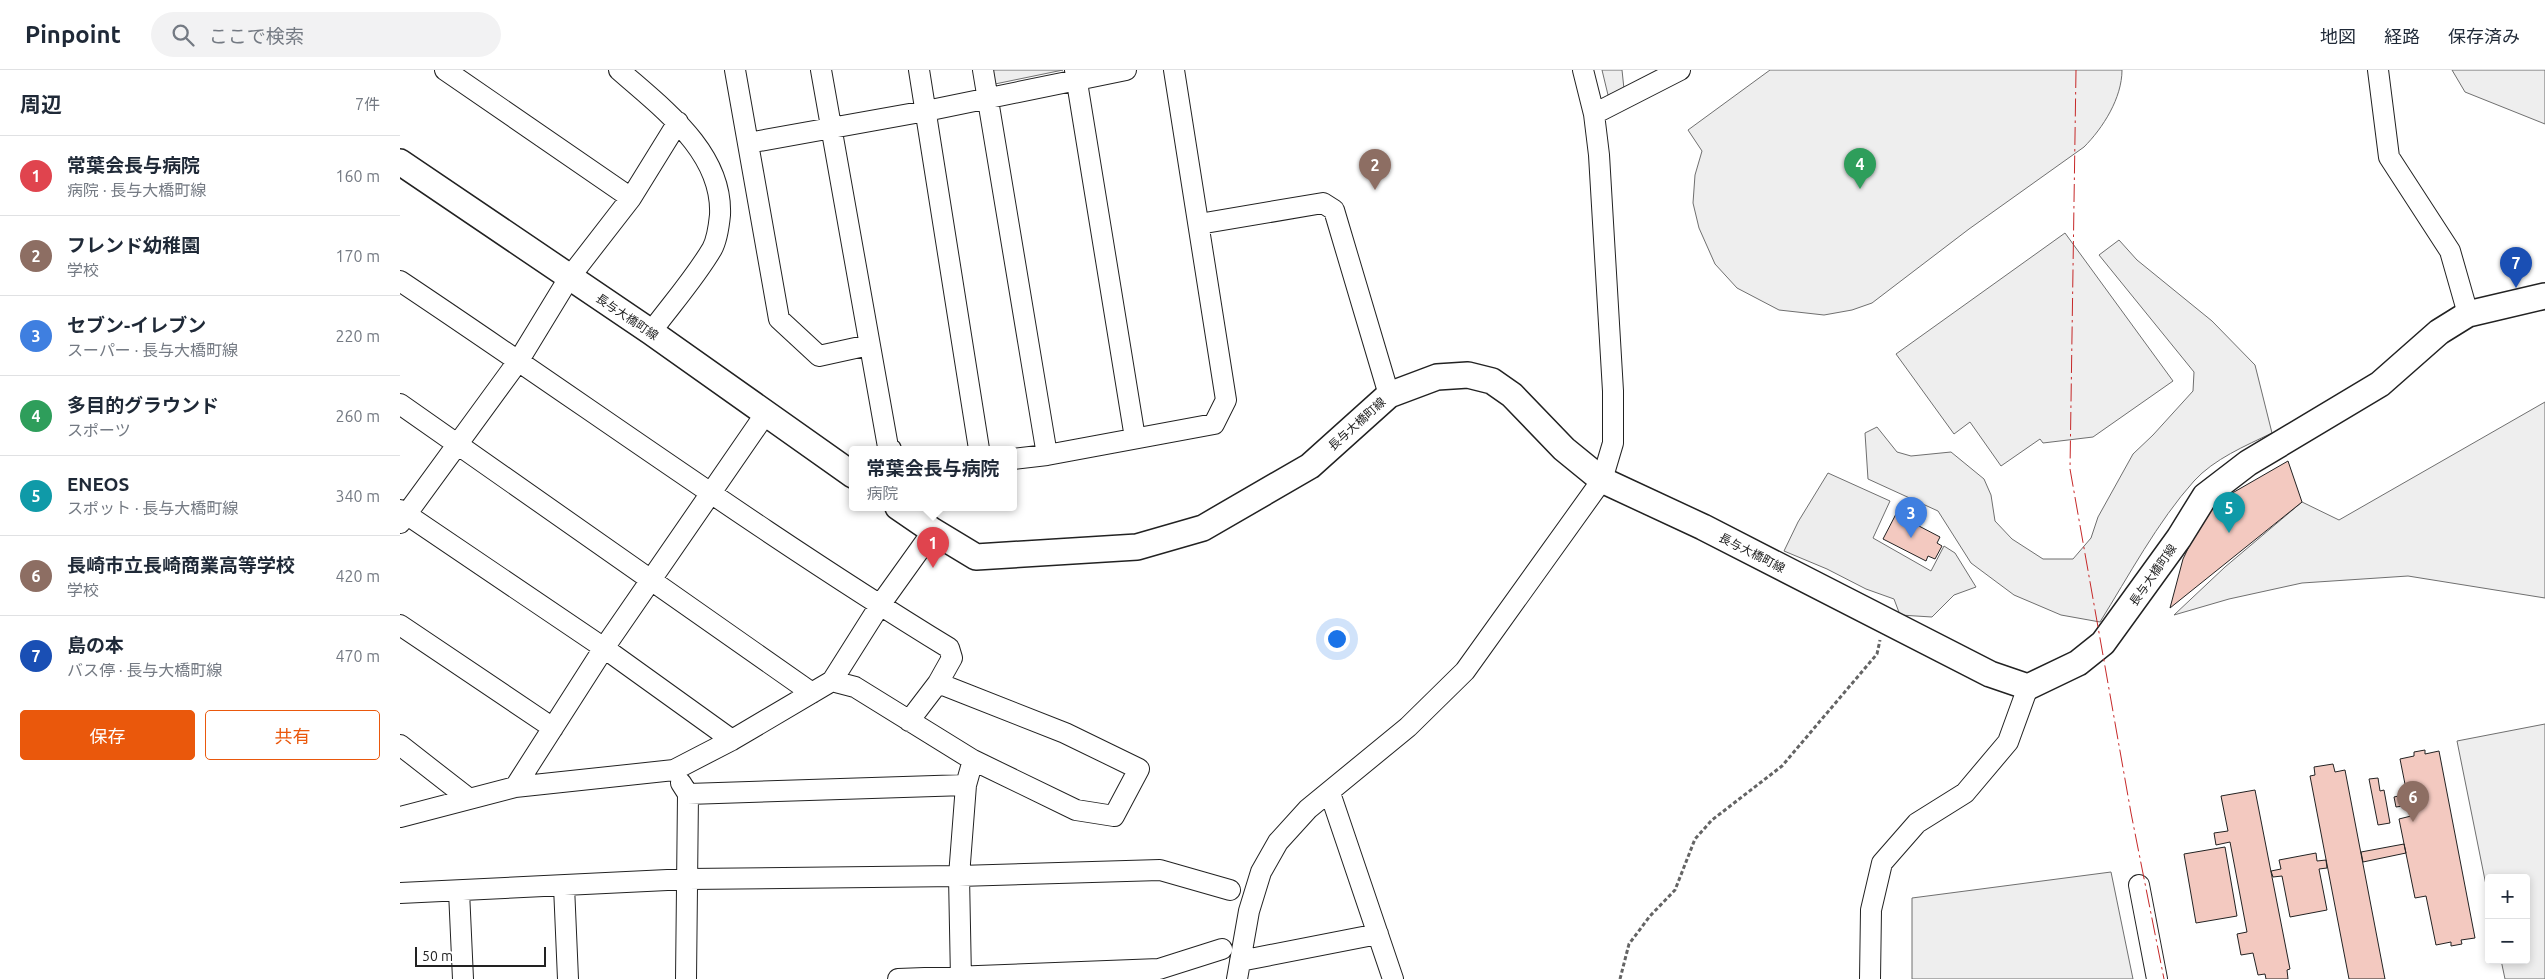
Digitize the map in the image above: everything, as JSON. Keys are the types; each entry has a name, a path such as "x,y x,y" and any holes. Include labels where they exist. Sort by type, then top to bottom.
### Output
{"main road":[{"name":"長与大橋町線","path":"400,162 651,332 849,472"},
{"name":"長与大橋町線","path":"904,511 976,557 1137,547 1203,528 1310,466 1389,395 1437,377 1468,375 1492,381 1512,395 1564,449 1602,480 1703,527 1990,674 2028,687 2078,663 2103,643 2179,538 2205,496 2248,464 2380,384 2439,332 2468,314 2545,296"}],"street":[{"path":"445,70 632,198"},
{"path":"619,70 678,122 708,163 720,198 719,223 713,247 651,332"},
{"path":"734,70 779,319 818,356 869,345"},
{"path":"821,70 888,446"},
{"path":"919,70 979,446"},
{"path":"983,70 1046,455"},
{"path":"748,143 926,111 988,98 1076,75 1126,70"},
{"path":"1017,459 1046,455 1214,424 1226,400 1174,70"},
{"path":"1378,934 1239,970 1249,911 1261,872 1278,842 1308,810 1408,727 1465,671 1602,480 1614,443 1612,391 1599,155 1594,114 1583,70"},
{"path":"1594,114 1680,70"},
{"path":"2378,70 2389,157 2450,251 2468,314"},
{"path":"1076,75 1136,438"},
{"path":"678,122 632,198 569,278 519,360 402,516 604,648 732,740"},
{"path":"1199,224 1323,203 1334,210 1389,395"},
{"path":"400,280 712,494 880,605 949,648 952,658 938,683 909,721"},
{"path":"400,404 812,693"},
{"path":"516,787 604,648 712,494 766,413"},
{"path":"400,817 516,787 674,770 732,740 832,681 880,605 933,531"},
{"path":"400,625 553,728"},
{"path":"832,681 855,687 973,760 1076,810 1114,816 1139,769 1065,732 938,683"},
{"path":"1870,979 1871,910 1882,864 1917,823 1965,793 2008,742 2028,687"},
{"path":"400,745 468,798"},
{"path":"961,978 959,876 966,785 973,760"},
{"path":"674,770 688,794 686,979"},
{"path":"688,794 966,785"},
{"path":"1330,793 1393,979"},
{"path":"400,894 688,879 959,876 1160,870 1230,890"},
{"path":"2138,885 2157,979"},
{"path":"564,886 568,979"},
{"path":"459,891 463,979"},
{"path":"898,979 1159,974 1222,950"}],"path":[{"path":"1620,979 1629,944 1650,916 1675,890 1695,839 1712,820 1782,766 1877,654 1884,621"}],"shaded area":[{"path":"993,70 1063,70 995,84"},
{"path":"1602,70 1622,70 1624,89 1608,95"},
{"path":"1770,70 2122,70 2119,91 2115,102 2098,131 2084,147 1969,229 1872,303 1852,310 1824,315 1779,310 1737,288 1715,264 1699,228 1693,203 1695,175 1702,151 1688,130"},
{"path":"2452,70 2545,70 2545,124 2465,92"},
{"path":"2065,233 2173,381 2093,437 2043,443 2040,439 2001,466 1970,422 1954,434 1896,354"},
{"path":"2119,240 2137,260 2212,321 2255,365 2272,433 2220,460 2194,481 2156,531 2100,622 2061,615 2014,595 1971,563 1938,511 1868,479 1865,433 1877,427 1897,452 1911,456 1951,452 1984,479 1991,495 1995,521 2012,539 2043,559 2073,559 2091,538 2098,517 2133,454 2193,391 2194,372 2099,255"},
{"path":"2545,402 2545,598 2408,576 2302,583 2229,599 2174,615 2225,567 2302,502 2339,520"},
{"path":"1828,473 1890,501 1873,538 1931,571 1944,546 1955,553 1976,587 1954,595 1932,617 1900,615 1894,599 1866,589 1827,569 1784,551 1798,522"},
{"path":"2545,724 2545,979 2505,979 2502,964 2530,964 2530,874 2485,874 2485,880 2457,741"},
{"path":"2111,872 2133,979 1912,979 1912,898"}],"building":[{"path":"2288,461 2302,502 2170,608 2183,559 2208,507"},
{"path":"1896,514 1940,537 1937,543 1942,546 1935,559 1928,556 1926,561 1883,539"},
{"path":"2425,750 2425,754 2439,751 2475,938 2461,940 2462,944 2451,946 2451,942 2436,945 2426,896 2415,898 2399,819 2411,816 2409,805 2396,807 2394,797 2407,794 2400,759 2414,756 2414,752"},
{"path":"2333,764 2335,772 2345,770 2385,979 2349,979 2310,776 2315,775 2314,767"},
{"path":"2378,778 2380,791 2384,790 2390,823 2378,825 2369,779"},
{"path":"2255,790 2290,969 2287,970 2288,979 2266,979 2265,974 2258,975 2253,953 2241,955 2237,934 2247,932 2230,842 2216,845 2214,833 2228,831 2221,796"},
{"path":"2404,844 2406,853 2363,862 2361,852"},
{"path":"2225,847 2237,916 2196,923 2184,854"},
{"path":"2316,853 2317,861 2326,860 2327,868 2319,869 2327,910 2290,917 2282,876 2273,877 2271,871 2281,869 2279,860"}],"power":[{"path":"2076,70 2070,469 2131,813 2164,979"}],"place":[{"name":"多目的グラウンド","path":"1860,189"},
{"name":"フレンド幼稚園","path":"1375,190"},
{"name":"島の本","path":"2516,288"},
{"name":"ENEOS","path":"2229,533"},
{"name":"セブン-イレブン","path":"1911,538"},
{"name":"常葉会長与病院","path":"933,568"},
{"name":"長崎市立長崎商業高等学校","path":"2413,822"}]}
